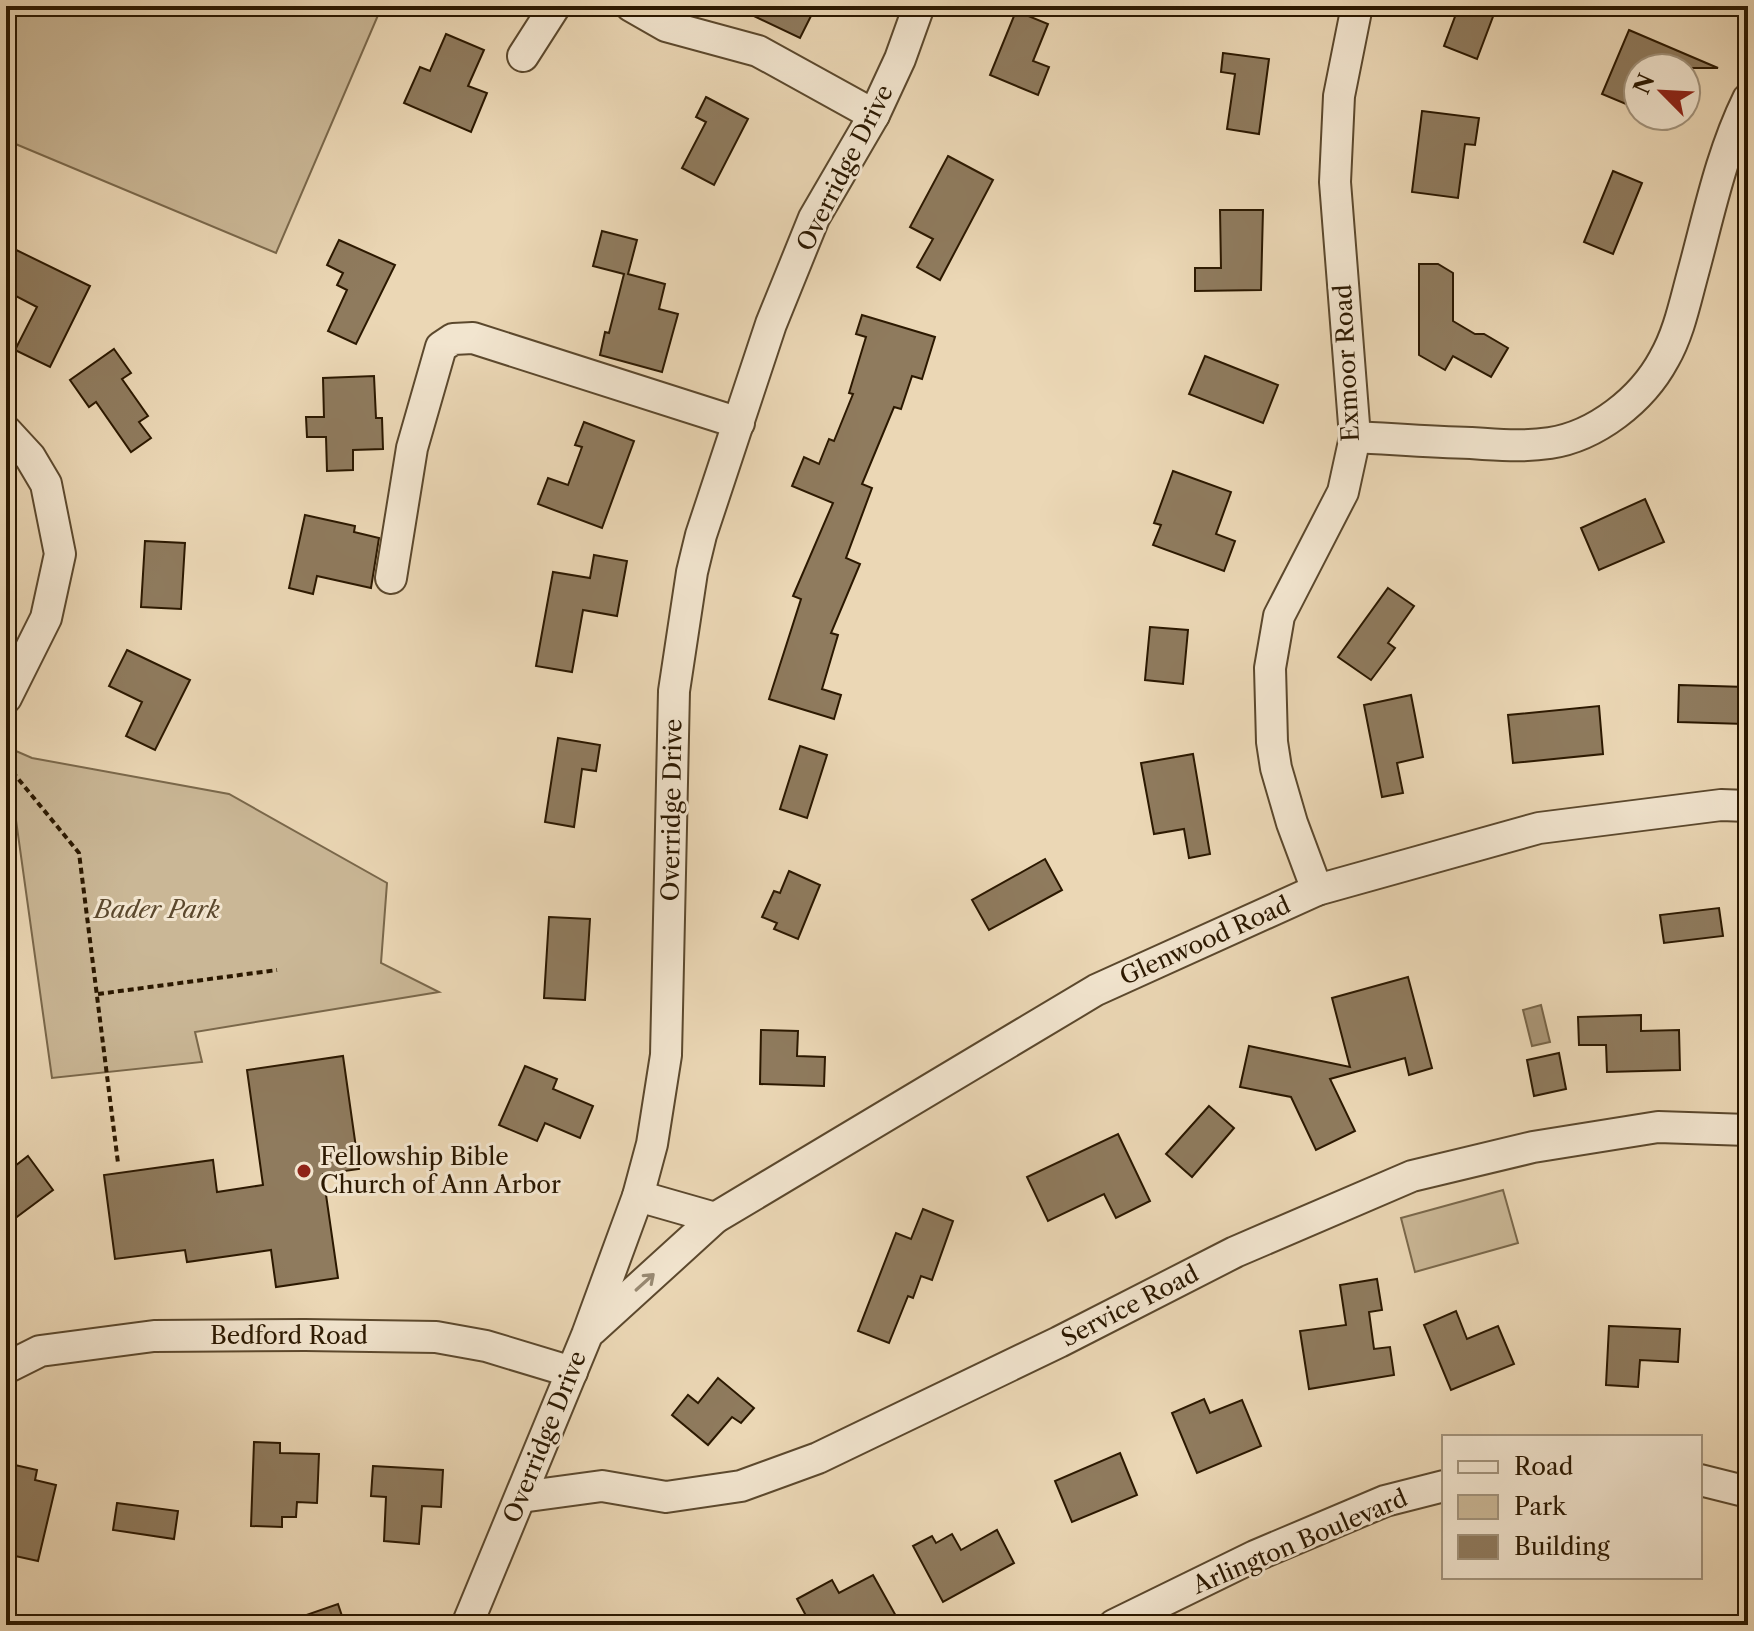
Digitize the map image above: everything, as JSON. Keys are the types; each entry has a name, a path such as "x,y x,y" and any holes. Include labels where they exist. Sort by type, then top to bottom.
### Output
{"street":[{"path":"523,56 555,6"},
{"path":"631,6 666,26 758,51 874,115"},
{"name":"Overridge Drive","path":"467,1625 587,1335 638,1196 652,1144 666,1055 674,691 698,547 771,324 814,218 874,115 900,59 919,6"},
{"name":"Exmoor Road","path":"1317,890 1276,768 1272,742 1270,668 1279,616 1343,492 1355,437 1335,182 1339,96 1357,6"},
{"path":"1355,437 1516,446 1552,443 1589,430 1619,411 1644,388 1664,359 1682,316 1721,169 1748,99"},
{"path":"391,578 412,448 441,347 453,339 473,338 739,423"},
{"path":"6,431 30,457 46,484 60,554 46,618 6,698"},
{"name":"Glenwood Road","path":"587,1335 715,1218 1096,990 1317,890 1539,828 1721,805 1748,806"},
{"name":"Service Road","path":"521,1497 602,1486 666,1497 741,1486 818,1458 1059,1342 1235,1252 1412,1176 1533,1147 1658,1127 1748,1130"},
{"path":"638,1196 715,1218"},
{"name":"Bedford Road","path":"6,1368 40,1351 154,1336 305,1335 436,1337 486,1346 572,1372"},
{"path":"1702,1480 1748,1492"},
{"name":"Arlington Boulevard","path":"1114,1625 1255,1556 1356,1513 1385,1501 1442,1487"}],"path":[{"path":"6,764 79,853 118,1163"},
{"path":"98,994 277,970"}],"green space":[{"path":"6,6 382,6 276,253 6,140"},
{"name":"Bader Park","path":"9,748 32,758 229,794 387,883 381,963 439,992 195,1032 202,1062 52,1078 9,770 6,769 6,751"},
{"path":"1503,1190 1518,1243 1415,1272 1401,1218"}],"shaded area":[{"path":"1541,1005 1550,1042 1532,1046 1523,1010"}],"building":[{"path":"733,6 816,6 800,38"},
{"path":"1459,6 1497,6 1477,59 1444,46"},
{"path":"1016,11 1048,24 1033,61 1049,67 1038,95 990,75"},
{"path":"1629,30 1681,52 1622,52 1622,102 1602,94"},
{"path":"446,34 484,50 468,86 487,93 471,132 404,103 420,67 430,71"},
{"path":"1223,53 1269,59 1259,134 1227,129 1235,74 1221,72"},
{"path":"1702,61 1718,68 1702,68"},
{"path":"706,97 748,119 714,185 682,168 706,122 696,117"},
{"path":"1422,111 1479,118 1475,145 1465,144 1458,198 1412,192"},
{"path":"948,156 993,180 940,280 917,267 933,239 910,227"},
{"path":"1613,171 1642,183 1613,254 1584,242"},
{"path":"1220,210 1263,210 1261,290 1195,291 1195,268 1221,268"},
{"path":"602,231 637,240 628,274 665,284 659,309 678,314 662,372 600,355 624,274 593,266"},
{"path":"339,240 395,265 356,344 328,331 347,290 337,285 343,273 327,265"},
{"path":"6,245 90,286 50,367 15,350 37,307 6,291"},
{"path":"1419,264 1438,264 1453,273 1453,321 1508,348 1491,377 1453,356 1445,370 1419,355"},
{"path":"862,315 935,337 922,379 912,376 901,409 894,407 862,484 872,488 846,558 860,564 831,633 838,635 822,689 841,695 834,719 769,699 801,599 793,596 833,503 792,486 804,457 819,464 829,439 834,441 853,394 849,393 866,337 856,334"},
{"path":"114,349 131,373 122,379 148,416 139,422 151,438 131,452 96,402 89,407 70,380"},
{"path":"1205,356 1278,385 1263,423 1189,394"},
{"path":"374,376 376,418 382,418 383,449 353,450 353,470 327,471 326,437 307,437 306,417 324,417 323,378"},
{"path":"584,422 634,441 602,528 538,504 548,478 568,485 582,447 575,445"},
{"path":"1173,471 1231,492 1216,534 1235,541 1224,571 1153,545 1161,525 1154,523"},
{"path":"1645,499 1664,542 1599,570 1581,528"},
{"path":"305,515 355,526 354,532 379,538 371,588 317,576 313,594 289,588"},
{"path":"145,541 185,543 181,609 141,607"},
{"path":"594,555 627,561 617,616 583,610 572,672 536,666 553,572 590,578"},
{"path":"1388,588 1414,606 1388,643 1395,648 1371,680 1338,657"},
{"path":"1150,627 1188,630 1183,684 1145,680"},
{"path":"127,650 190,680 155,750 126,736 142,702 109,686"},
{"path":"1679,685 1746,687 1745,724 1678,722"},
{"path":"1411,695 1423,757 1397,763 1403,793 1382,797 1364,705"},
{"path":"1599,706 1603,754 1513,763 1508,715"},
{"path":"558,738 600,745 596,771 582,769 574,827 545,822"},
{"path":"800,746 827,755 807,818 780,809"},
{"path":"1193,754 1210,854 1189,858 1184,829 1154,834 1141,763"},
{"path":"1045,859 1062,890 989,930 972,900"},
{"path":"789,871 820,885 798,939 774,929 777,923 762,917 774,891 780,893"},
{"path":"1719,908 1723,936 1664,943 1660,915"},
{"path":"549,917 590,919 585,1000 544,998"},
{"path":"1408,977 1432,1068 1409,1075 1405,1058 1330,1079 1355,1131 1316,1150 1291,1097 1240,1087 1249,1046 1350,1067 1332,998"},
{"path":"1641,1015 1641,1031 1679,1030 1680,1070 1607,1072 1606,1045 1579,1045 1578,1017"},
{"path":"761,1030 798,1031 797,1056 825,1057 824,1086 760,1084"},
{"path":"1559,1053 1566,1089 1534,1096 1527,1060"},
{"name":"Fellowship Bible Church of Ann Arbor","path":"343,1056 359,1169 323,1174 338,1278 276,1287 271,1250 187,1262 185,1250 115,1259 104,1175 213,1160 217,1192 263,1185 247,1070"},
{"path":"525,1066 557,1079 553,1089 593,1106 580,1138 545,1123 537,1141 499,1125"},
{"path":"1209,1106 1234,1128 1192,1177 1166,1154"},
{"path":"1118,1134 1150,1201 1116,1218 1104,1194 1048,1221 1027,1177"},
{"path":"28,1156 53,1190 6,1225 6,1173"},
{"path":"923,1209 953,1221 932,1280 921,1276 913,1298 908,1296 889,1343 858,1331 896,1233 911,1239"},
{"path":"1377,1279 1382,1310 1369,1312 1374,1349 1390,1347 1394,1375 1309,1389 1300,1331 1346,1325 1340,1285"},
{"path":"1456,1311 1467,1339 1498,1326 1514,1364 1451,1390 1424,1325"},
{"path":"1609,1326 1680,1329 1678,1362 1640,1360 1638,1387 1606,1385"},
{"path":"718,1378 754,1408 741,1423 732,1417 708,1445 672,1415 688,1395 698,1403"},
{"path":"1204,1399 1210,1413 1242,1400 1261,1446 1197,1473 1172,1413"},
{"path":"254,1442 280,1443 280,1453 319,1454 317,1503 297,1502 296,1517 282,1517 282,1527 251,1526"},
{"path":"1120,1453 1137,1495 1072,1522 1055,1481"},
{"path":"6,1463 37,1470 35,1480 56,1485 38,1561 6,1554"},
{"path":"373,1466 443,1470 441,1507 422,1506 419,1544 384,1541 386,1497 371,1496"},
{"path":"117,1503 178,1511 174,1539 113,1530"},
{"path":"997,1530 1014,1563 943,1602 913,1546 932,1536 936,1543 952,1534 961,1550"},
{"path":"873,1575 901,1625 811,1625 797,1599 832,1580 839,1593"},
{"path":"338,1604 345,1625 287,1625 286,1622"}],"place":[{"name":"Fellowship Bible Church of Ann Arbor","path":"304,1171"}]}
